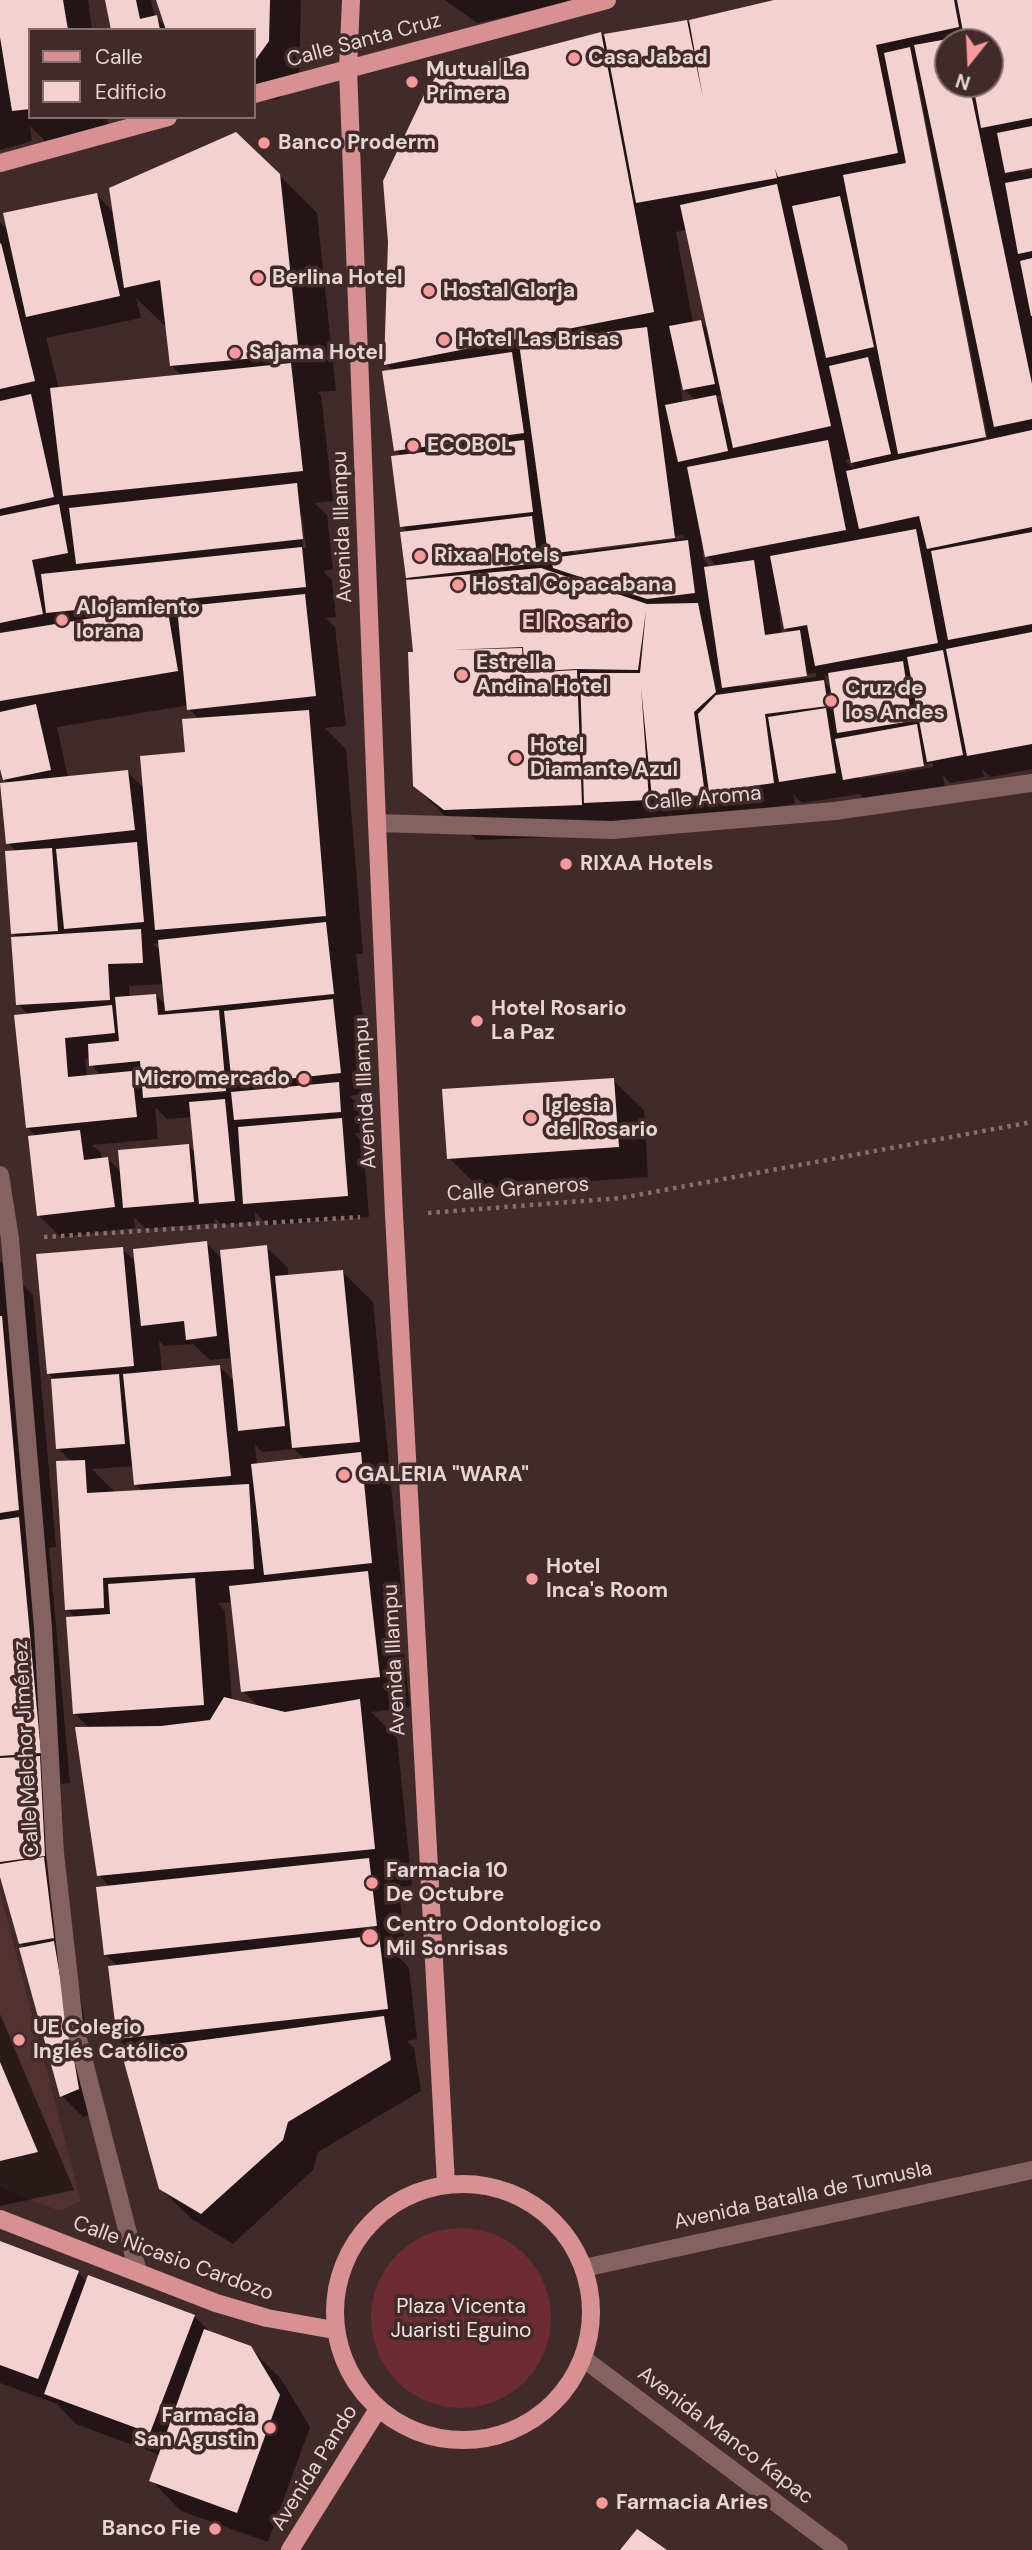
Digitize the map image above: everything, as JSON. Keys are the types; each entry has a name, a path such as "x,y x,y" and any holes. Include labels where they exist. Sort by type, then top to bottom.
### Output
{"main road":[{"name":"Avenida Illampu","path":"351,0 348,69 394,1215 446,2184"},
{"name":"Calle Santa Cruz","path":"256,93 607,0"},
{"path":"0,163 161,119"},
{"path":"446,2184 489,2186 530,2201 563,2230 584,2268 592,2298 591,2329 584,2359 564,2394 532,2422 495,2437 454,2441 413,2432 378,2409 357,2387 347,2368 334,2330 335,2289 348,2250 373,2218 407,2196 446,2184"},
{"name":"Calle Nicasio Cardozo","path":"0,2219 237,2310 334,2330"},
{"name":"Avenida Pando","path":"290,2550 378,2409"}],"street":[{"name":"Calle Aroma","path":"377,823 612,830 835,811 1032,783"},
{"name":"Calle Melchor Jiménez","path":"0,1175 10,1239 43,1628 55,1853 74,2023 138,2272"},
{"name":"Avenida Batalla de Tumusla","path":"584,2268 1032,2170"},
{"name":"Avenida Manco Kapac","path":"584,2359 839,2550"}],"path":[{"name":"Calle Graneros","path":"10,1239 621,1198 1032,1122"}],"shaded area":[{"name":"UE Colegio Inglés Católico","path":"0,1892 81,2201 59,2211 0,2187"}],"green space":[{"name":"Plaza Vicenta Juaristi Eguino","path":"461,2228 495,2235 525,2254 544,2284 551,2318 544,2352 525,2382 495,2401 461,2408 427,2401 397,2382 378,2352 371,2318 378,2284 397,2254 427,2235"}],"building":[{"path":"0,0 63,0 68,28 28,28 28,109 12,111 0,37"},
{"path":"105,0 136,0 140,19 157,15 160,28 111,28"},
{"path":"156,0 270,0 269,41 256,59 256,28 165,28"},
{"path":"774,0 954,0 959,27 934,28 934,32 876,45 898,153 778,177 775,169 777,178 636,203 604,34 687,20 703,98 689,20"},
{"path":"957,0 1032,0 1032,118 981,128 976,98 1004,98 1004,28 962,28"},
{"path":"601,32 654,312 384,365 388,242 383,181 424,95 437,75"},
{"path":"934,41 934,98 972,98 1032,384 1032,419 994,427 914,45"},
{"path":"910,47 986,437 898,454 843,175 906,163 884,53"},
{"path":"1032,126 1032,168 1005,173 997,133"},
{"path":"236,132 280,174 299,354 170,366 160,280 124,288 109,188"},
{"path":"1032,178 1032,251 1018,254 1005,183"},
{"path":"777,184 831,426 733,448 680,205"},
{"path":"97,193 120,296 26,317 3,213"},
{"path":"840,196 874,347 826,358 792,206"},
{"path":"0,244 35,381 0,389"},
{"path":"1032,258 1032,316 1031,316 1020,261"},
{"path":"701,320 715,384 683,390 669,326"},
{"path":"647,327 675,538 548,554 519,343"},
{"path":"512,352 524,433 394,451 382,371"},
{"path":"868,357 891,454 851,463 829,366"},
{"path":"291,363 303,471 63,496 50,388"},
{"path":"31,394 54,497 0,509 0,401"},
{"path":"716,395 728,451 678,462 665,405"},
{"path":"1032,430 1032,527 927,549 919,516 859,529 846,471"},
{"path":"524,440 533,512 400,527 391,456"},
{"path":"828,440 846,530 705,557 687,467"},
{"path":"297,483 303,539 76,564 69,508"},
{"path":"59,504 68,553 32,560 43,614 0,623 0,516"},
{"path":"532,516 538,563 406,578 400,532"},
{"path":"916,529 938,643 815,666 807,625 784,629 770,556"},
{"path":"1032,532 1032,624 948,640 931,551"},
{"path":"688,540 695,593 647,599 553,568 551,558"},
{"path":"302,547 306,587 46,613 41,574"},
{"path":"754,560 765,635 800,630 807,676 722,688 704,567"},
{"path":"541,568 647,604 698,603 716,692 694,712 705,795 652,798 641,687 649,800 584,803 580,673 640,673 646,611 638,670 577,669 525,672 523,647 450,650 522,648 523,673 577,670 582,805 444,810 413,786 408,652 413,652 406,580"},
{"path":"305,594 316,696 187,710 177,607"},
{"path":"167,606 178,671 0,701 0,633"},
{"path":"1032,632 1032,744 967,756 946,649"},
{"path":"943,650 963,755 927,762 907,657"},
{"path":"903,661 912,721 837,733 828,673"},
{"path":"824,680 828,706 765,714 774,783 709,792 698,714 716,695"},
{"path":"36,704 51,770 3,780 0,769 0,712"},
{"path":"826,708 836,773 779,782 768,717"},
{"path":"309,710 326,916 155,930 140,756 185,752 182,719"},
{"path":"917,724 924,766 843,780 835,739"},
{"path":"128,770 135,830 6,844 0,783"},
{"path":"137,842 144,922 64,929 56,849"},
{"path":"52,848 58,931 11,934 5,851"},
{"path":"326,922 334,994 165,1011 158,940"},
{"path":"141,929 143,963 108,964 110,1000 16,1005 11,937"},
{"path":"156,994 158,1015 219,1010 226,1091 143,1098 140,1061 89,1066 88,1044 119,1041 115,997"},
{"path":"333,999 341,1073 232,1085 224,1011"},
{"path":"112,1005 115,1033 65,1038 68,1077 132,1071 137,1117 26,1128 14,1015"},
{"name":"Iglesia del Rosario","path":"614,1078 619,1147 447,1159 442,1089"},
{"path":"339,1082 341,1112 234,1120 231,1092"},
{"path":"225,1099 235,1201 199,1204 189,1102"},
{"path":"342,1118 348,1196 243,1204 238,1127"},
{"path":"80,1130 84,1160 108,1157 115,1207 37,1216 28,1136"},
{"path":"189,1144 194,1202 123,1208 118,1150"},
{"path":"207,1241 217,1336 186,1340 184,1321 141,1326 133,1249"},
{"path":"267,1245 285,1426 238,1431 220,1250"},
{"path":"123,1247 134,1366 47,1374 36,1254"},
{"path":"343,1270 360,1442 292,1448 275,1276"},
{"path":"0,1316 19,1510 0,1513"},
{"path":"220,1365 231,1476 134,1485 123,1374"},
{"path":"119,1374 125,1444 56,1449 51,1379"},
{"path":"361,1452 372,1563 264,1575 251,1464"},
{"path":"85,1460 87,1493 249,1484 254,1569 103,1578 104,1608 65,1610 56,1461"},
{"path":"19,1517 41,1753 0,1756 0,1520"},
{"path":"368,1571 380,1677 241,1692 229,1586"},
{"path":"195,1578 204,1705 73,1714 66,1617 110,1614 108,1584"},
{"path":"224,1697 285,1712 360,1699 375,1849 97,1876 75,1727 161,1726 210,1720"},
{"path":"40,1756 45,1856 0,1862 0,1758"},
{"path":"44,1857 54,1938 19,1944 0,1877 0,1864"},
{"path":"369,1858 377,1926 104,1955 96,1887"},
{"path":"379,1935 388,2009 117,2039 108,1966"},
{"path":"54,1941 79,2089 60,2097 19,1948"},
{"path":"384,2016 391,2060 288,2122 283,2140 201,2214 159,2189 121,2051"},
{"path":"0,2062 38,2152 0,2161"},
{"path":"0,2241 79,2271 38,2379 0,2365"},
{"path":"88,2275 195,2315 150,2433 44,2394"},
{"path":"204,2329 251,2346 280,2395 237,2513 149,2481"},
{"path":"637,2529 667,2550 620,2550"}],"place":[{"name":"Casa Jabad","path":"574,58"},
{"name":"Mutual La Primera","path":"412,82"},
{"name":"Banco Proderm","path":"264,143"},
{"name":"Berlina Hotel","path":"258,278"},
{"name":"Hostal Glorja","path":"429,291"},
{"name":"Hotel Las Brisas","path":"444,340"},
{"name":"Sajama Hotel","path":"235,353"},
{"name":"ECOBOL","path":"413,446"},
{"name":"Rixaa Hotels","path":"420,556"},
{"name":"Hostal Copacabana","path":"458,585"},
{"name":"Alojamiento Iorana","path":"62,620"},
{"name":"Estrella Andina Hotel","path":"462,675"},
{"name":"Cruz de los Andes","path":"831,701"},
{"name":"Hotel Diamante Azul","path":"516,758"},
{"name":"RIXAA Hotels","path":"566,864"},
{"name":"Hotel Rosario La Paz","path":"477,1021"},
{"name":"Micro mercado","path":"304,1079"},
{"name":"Iglesia del Rosario","path":"531,1118"},
{"name":"GALERIA \"WARA\"","path":"344,1475"},
{"name":"Hotel Inca's Room","path":"532,1579"},
{"name":"Farmacia 10 De Octubre","path":"372,1883"},
{"name":"Centro Odontologico Mil Sonrisas","path":"370,1937"},
{"name":"UE Colegio Inglés Católico","path":"19,2040"},
{"name":"Farmacia San Agustin","path":"270,2428"},
{"name":"Farmacia Aries","path":"602,2503"},
{"name":"Banco Fie","path":"215,2529"}],"district":[{"name":"El Rosario","path":"576,623"}]}
